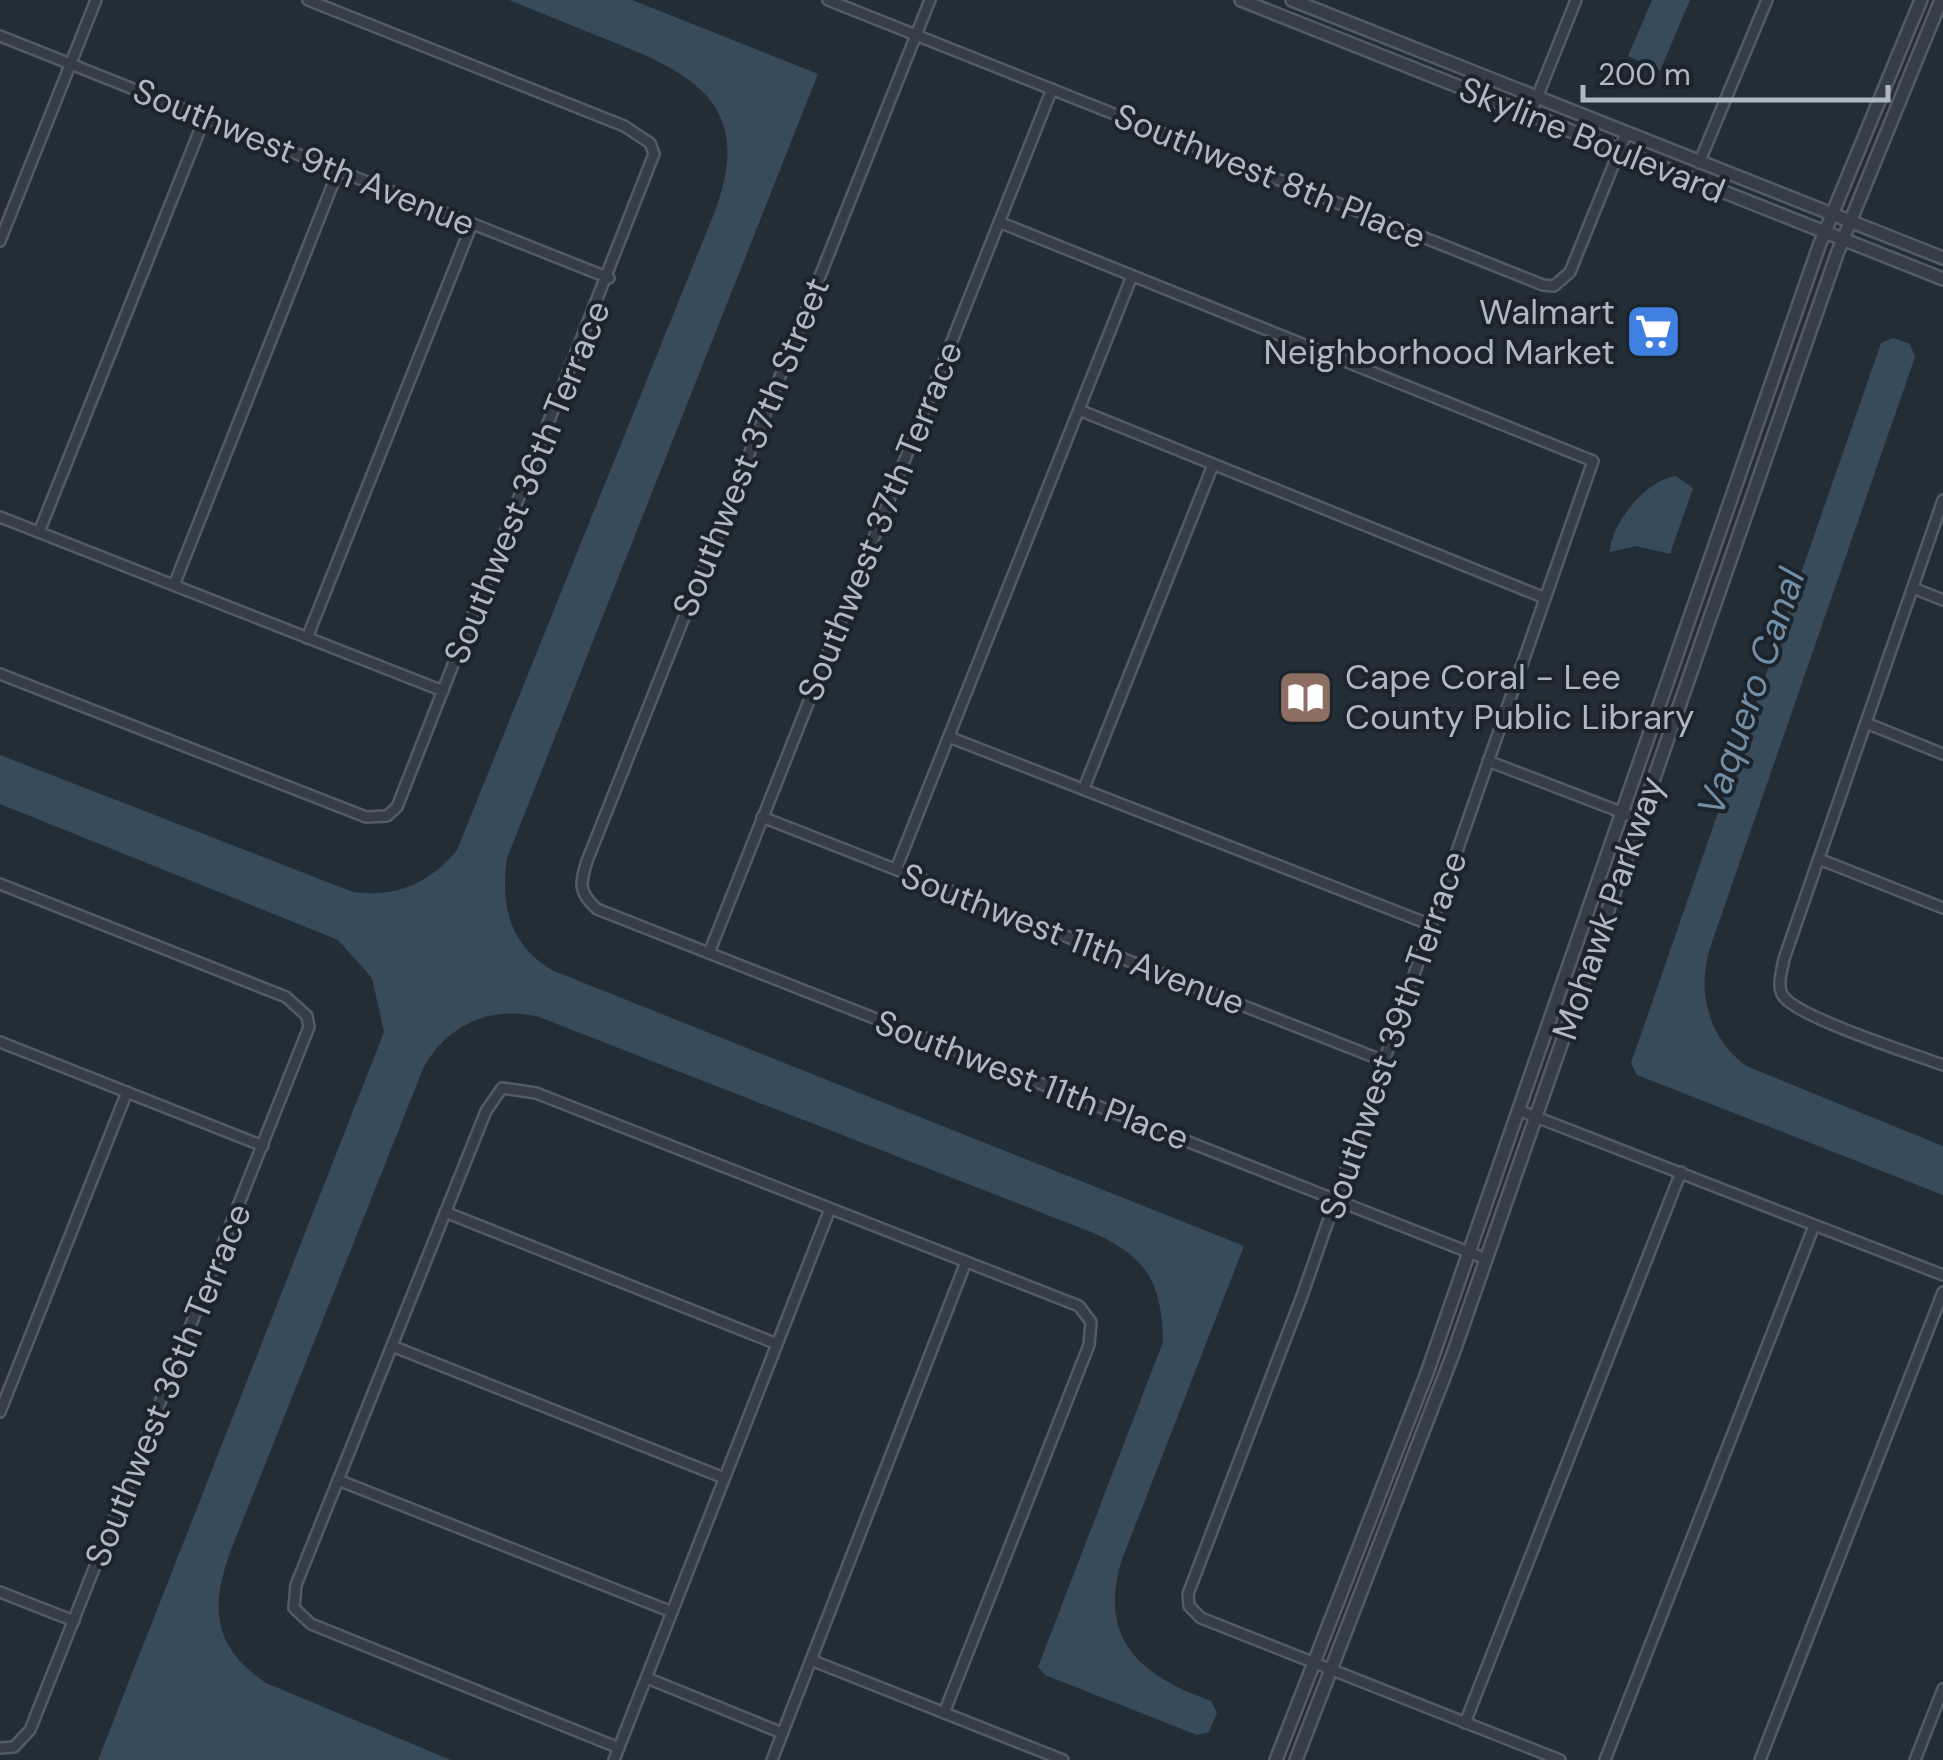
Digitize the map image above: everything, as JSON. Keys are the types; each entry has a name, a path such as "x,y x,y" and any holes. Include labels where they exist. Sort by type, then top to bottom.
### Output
{"street":[{"path":"0,241 96,0"},
{"name":"Southwest 36th Terrace","path":"0,674 366,817 386,816 397,807 653,166 650,143 624,126 308,0"},
{"name":"Southwest 8th Place","path":"828,0 1542,286 1554,286 1570,272 1626,134"},
{"name":"Southwest 37th Street","path":"582,896 580,884 587,860 930,0"},
{"name":"Skyline Boulevard","path":"1241,0 1943,279"},
{"name":"Skyline Boulevard","path":"1292,0 1943,258"},
{"path":"1530,115 1576,0"},
{"path":"1699,164 1768,0"},
{"name":"Mohawk Parkway","path":"1276,1760 1427,1373 1824,233 1921,0"},
{"name":"Mohawk Parkway","path":"1296,1760 1486,1258 1842,240 1941,0"},
{"name":"Southwest 9th Avenue","path":"0,36 609,278"},
{"name":"Southwest 37th Terrace","path":"709,953 1052,90"},
{"path":"39,532 205,117"},
{"path":"174,585 338,171"},
{"path":"896,870 1132,276 999,222"},
{"path":"307,638 472,224"},
{"name":"Southwest 39th Terrace","path":"1132,276 1593,462 1336,1199 1188,1594 1189,1606 1201,1618 1312,1664"},
{"path":"1079,410 1545,598"},
{"path":"1084,788 1213,465"},
{"path":"1943,500 1784,959 1780,990 1785,1000 1943,1066"},
{"path":"0,517 443,691"},
{"path":"1913,588 1943,600"},
{"path":"1866,723 1943,754"},
{"path":"949,736 1431,925"},
{"path":"1488,760 1639,819"},
{"name":"Southwest 11th Avenue","path":"762,817 1384,1061"},
{"path":"1819,858 1943,908"},
{"name":"Southwest 36th Terrace","path":"0,884 286,997 308,1016 304,1044 30,1730 14,1746 0,1748"},
{"name":"Southwest 11th Place","path":"582,896 597,909 1486,1258"},
{"path":"0,1042 263,1146"},
{"path":"619,1748 311,1624 294,1608 296,1585 445,1212 491,1099 502,1088 536,1092 1079,1306 1091,1322 1089,1344 944,1713"},
{"path":"0,1412 127,1092"},
{"path":"1518,1110 1943,1275"},
{"path":"1464,1723 1681,1172"},
{"path":"614,1760 830,1209"},
{"path":"445,1212 777,1344"},
{"path":"1605,1760 1814,1226"},
{"path":"772,1760 966,1262"},
{"path":"1760,1760 1943,1292"},
{"path":"392,1346 724,1478"},
{"path":"338,1480 672,1612"},
{"path":"0,1592 74,1621"},
{"path":"811,1660 1063,1760"},
{"path":"1312,1664 1560,1760"},
{"path":"646,1678 782,1733"},
{"path":"1915,1760 1943,1689"}],"water":[{"path":"509,0 632,0 818,74 507,858 505,892 511,923 527,950 554,971 1244,1246 1121,1562 1115,1590 1121,1634 1132,1652 1165,1680 1211,1701 1217,1713 1209,1732 1197,1735 1045,1675 1038,1667 1163,1342 1155,1288 1138,1262 1091,1232 539,1017 504,1014 457,1030 423,1069 231,1550 220,1590 220,1624 226,1640 248,1669 266,1683 451,1760 98,1760 384,1032 372,978 338,940 0,804 0,755 353,892 384,893 411,886 447,862 457,850 715,211 725,177 727,148 723,123 712,103 696,85 674,70"},
{"path":"1652,0 1690,0 1660,71 1628,56"},
{"path":"1893,338 1910,344 1915,357 1710,948 1705,997 1723,1042 1746,1066 1943,1146 1943,1195 1637,1075 1631,1063 1881,343"},
{"path":"1676,476 1693,488 1670,554 1636,546 1610,552 1617,528 1632,505 1653,485"}],"place":[{"name":"Walmart Neighborhood Market","path":"1654,332"},
{"name":"Cape Coral - Lee County Public Library","path":"1306,697"}],"water label":[{"name":"Vaquero Canal","path":"1751,692"}]}
